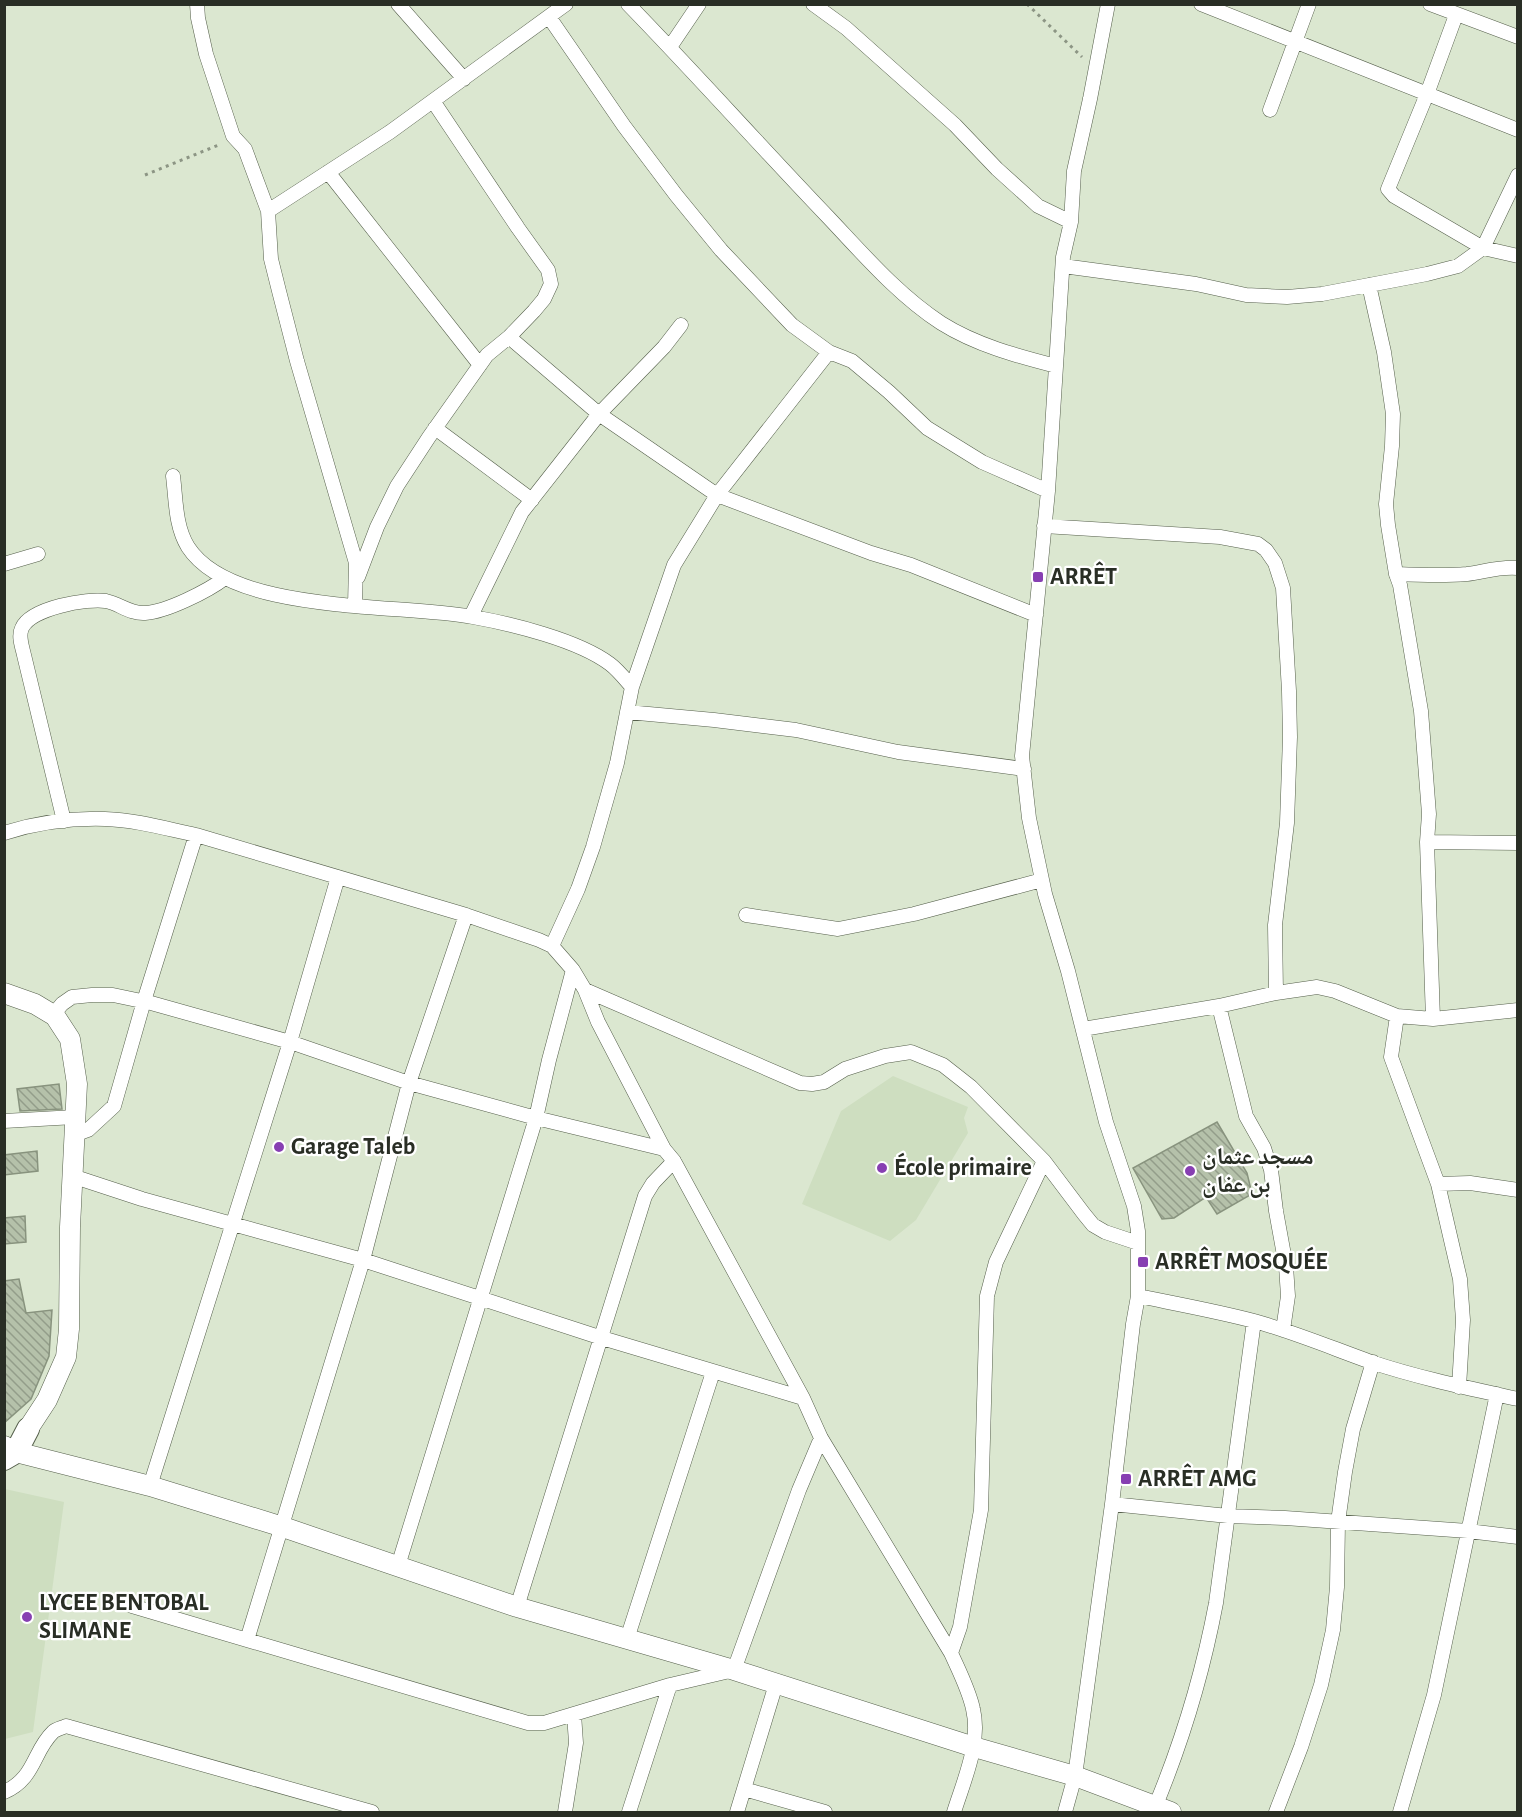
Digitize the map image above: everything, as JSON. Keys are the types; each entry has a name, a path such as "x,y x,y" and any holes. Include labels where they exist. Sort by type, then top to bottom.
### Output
{"main road":[{"path":"4,993 35,1004 53,1015 70,1040 77,1084 70,1227 69,1329 66,1357 47,1400 28,1429 7,1450"},
{"path":"7,1450 150,1486 283,1527 517,1606 734,1670 974,1747 1075,1776 1163,1809"}],"street":[{"path":"197,4 206,54 233,136 244,149 268,211 276,280 297,361 356,563 355,606"},
{"path":"398,4 464,79"},
{"path":"268,211 390,132 566,4"},
{"path":"628,4 893,285 941,323 970,338 1015,356 1056,366"},
{"path":"670,47 699,4"},
{"path":"813,4 846,28 955,125 997,169 1038,206 1071,222"},
{"path":"1065,1812 1075,1776 1112,1504 1138,1296 1138,1231 1134,1206 1106,1122 1068,971 1042,880 1029,818 1022,756 1048,492 1063,266 1071,222 1074,171 1108,4"},
{"path":"1201,4 1518,130"},
{"path":"1270,110 1309,4"},
{"path":"1430,4 1518,37"},
{"path":"1456,15 1388,189 1394,196 1483,248 1518,256"},
{"path":"549,17 624,126 676,195 721,250 792,324 829,352 852,361 927,428 982,462 1048,492"},
{"path":"356,582 377,527 397,486 487,355 509,337 544,299 551,284 548,270 433,101"},
{"path":"328,172 480,365"},
{"path":"1063,266 1196,284 1246,295 1287,297 1322,294 1427,274 1458,266 1483,248 1518,175"},
{"path":"1369,285 1384,352 1393,414 1386,504 1388,525 1421,711 1429,814 1427,842 1433,1019"},
{"path":"471,616 522,512 598,414 664,347 681,325"},
{"path":"509,337 598,414 717,495 871,553 911,565 1036,615"},
{"path":"552,946 578,889 592,847 617,763 632,687 674,565 717,495 829,352"},
{"path":"435,428 532,500"},
{"path":"173,476 177,516 187,545 215,574 236,584 272,594 355,606 471,616 520,628 577,645 610,664 632,687"},
{"path":"1044,526 1220,537 1258,544 1266,550 1275,563 1283,588 1290,692 1287,823 1275,925 1275,993"},
{"path":"4,564 38,554"},
{"path":"1396,574 1450,575 1518,568"},
{"path":"64,821 20,637 22,628 39,612 87,600 115,603 129,611 139,613 156,612 208,590 225,578"},
{"path":"627,712 796,730 898,752 1023,769"},
{"path":"4,832 29,825 106,819 152,825 196,835 466,915 552,946 573,970 585,990 598,1022 664,1149 674,1161 803,1398 822,1438 951,1653 966,1686 973,1709 975,1731 974,1747 954,1812"},
{"path":"4,1121 75,1126 88,1130 114,1106 196,835"},
{"path":"1427,842 1518,843"},
{"path":"150,1486 290,1042 338,877"},
{"path":"746,915 838,929 914,914 1042,880"},
{"path":"247,1640 363,1260 409,1083 466,915"},
{"path":"398,1566 536,1118 573,970"},
{"path":"1083,1029 1317,987 1335,991 1397,1016 1433,1019 1518,1010"},
{"path":"585,990 800,1083 824,1082 845,1069 885,1056 911,1052 943,1065 971,1087 1044,1161 1093,1225 1105,1232 1138,1243"},
{"path":"53,1015 72,997 113,995 144,1001 290,1042 409,1083 536,1118 664,1149"},
{"path":"1219,1006 1246,1116 1264,1148 1271,1170 1286,1266 1288,1296 1283,1330"},
{"path":"1397,1016 1391,1057 1438,1184 1461,1279 1463,1320 1459,1387"},
{"path":"517,1606 645,1196 653,1183 674,1161"},
{"path":"951,1653 960,1628 981,1510 987,1296 996,1262 1044,1161"},
{"path":"72,1176 142,1199 363,1260 602,1338 803,1398"},
{"path":"1438,1184 1470,1183 1518,1190"},
{"path":"1138,1296 1254,1321 1373,1362 1459,1387 1518,1399"},
{"path":"1163,1809 1216,1603 1254,1321"},
{"path":"1276,1812 1301,1747 1321,1685 1333,1630 1337,1587 1338,1522 1353,1429 1373,1362"},
{"path":"627,1639 713,1372"},
{"path":"1400,1812 1434,1695 1497,1394"},
{"path":"132,1606 528,1723 544,1723 670,1685 734,1670 780,1540 822,1438"},
{"path":"1112,1504 1228,1516 1468,1531 1518,1537"},
{"path":"737,1812 776,1684"},
{"path":"629,1812 670,1685"},
{"path":"565,1812 576,1743 574,1714"},
{"path":"4,1792 23,1779 54,1731 66,1726 372,1812"},
{"path":"744,1789 825,1812"}],"path":[{"path":"1027,4 1096,70"},
{"path":"145,174 223,143 233,136"}],"shaded area":[{"name":"École primaire","path":"893,1076 968,1107 964,1118 968,1133 916,1220 890,1241 802,1204 841,1111"},
{"name":"LYCEE BENTOBAL SLIMANE","path":"5,1489 64,1502 33,1732 5,1739"}],"building":[{"path":"59,1084 62,1109 20,1111 17,1089"},
{"name":"مسجد عثمان بن عفان","path":"1217,1122 1247,1173 1252,1194 1217,1214 1206,1197 1174,1218 1162,1219 1133,1168"},
{"path":"37,1151 38,1171 4,1175 4,1155"},
{"path":"25,1216 26,1242 4,1244 4,1218"},
{"path":"19,1279 26,1313 52,1310 49,1356 31,1399 4,1423 4,1281"}],"place":[{"name":"ARRÊT","path":"1038,577"},
{"name":"Garage Taleb","path":"279,1147"},
{"name":"École primaire","path":"882,1168"},
{"name":"مسجد عثمان بن عفان","path":"1190,1171"},
{"name":"ARRÊT MOSQUÉE","path":"1143,1262"},
{"name":"ARRÊT AMG","path":"1126,1479"},
{"name":"LYCEE BENTOBAL SLIMANE","path":"27,1617"}]}
